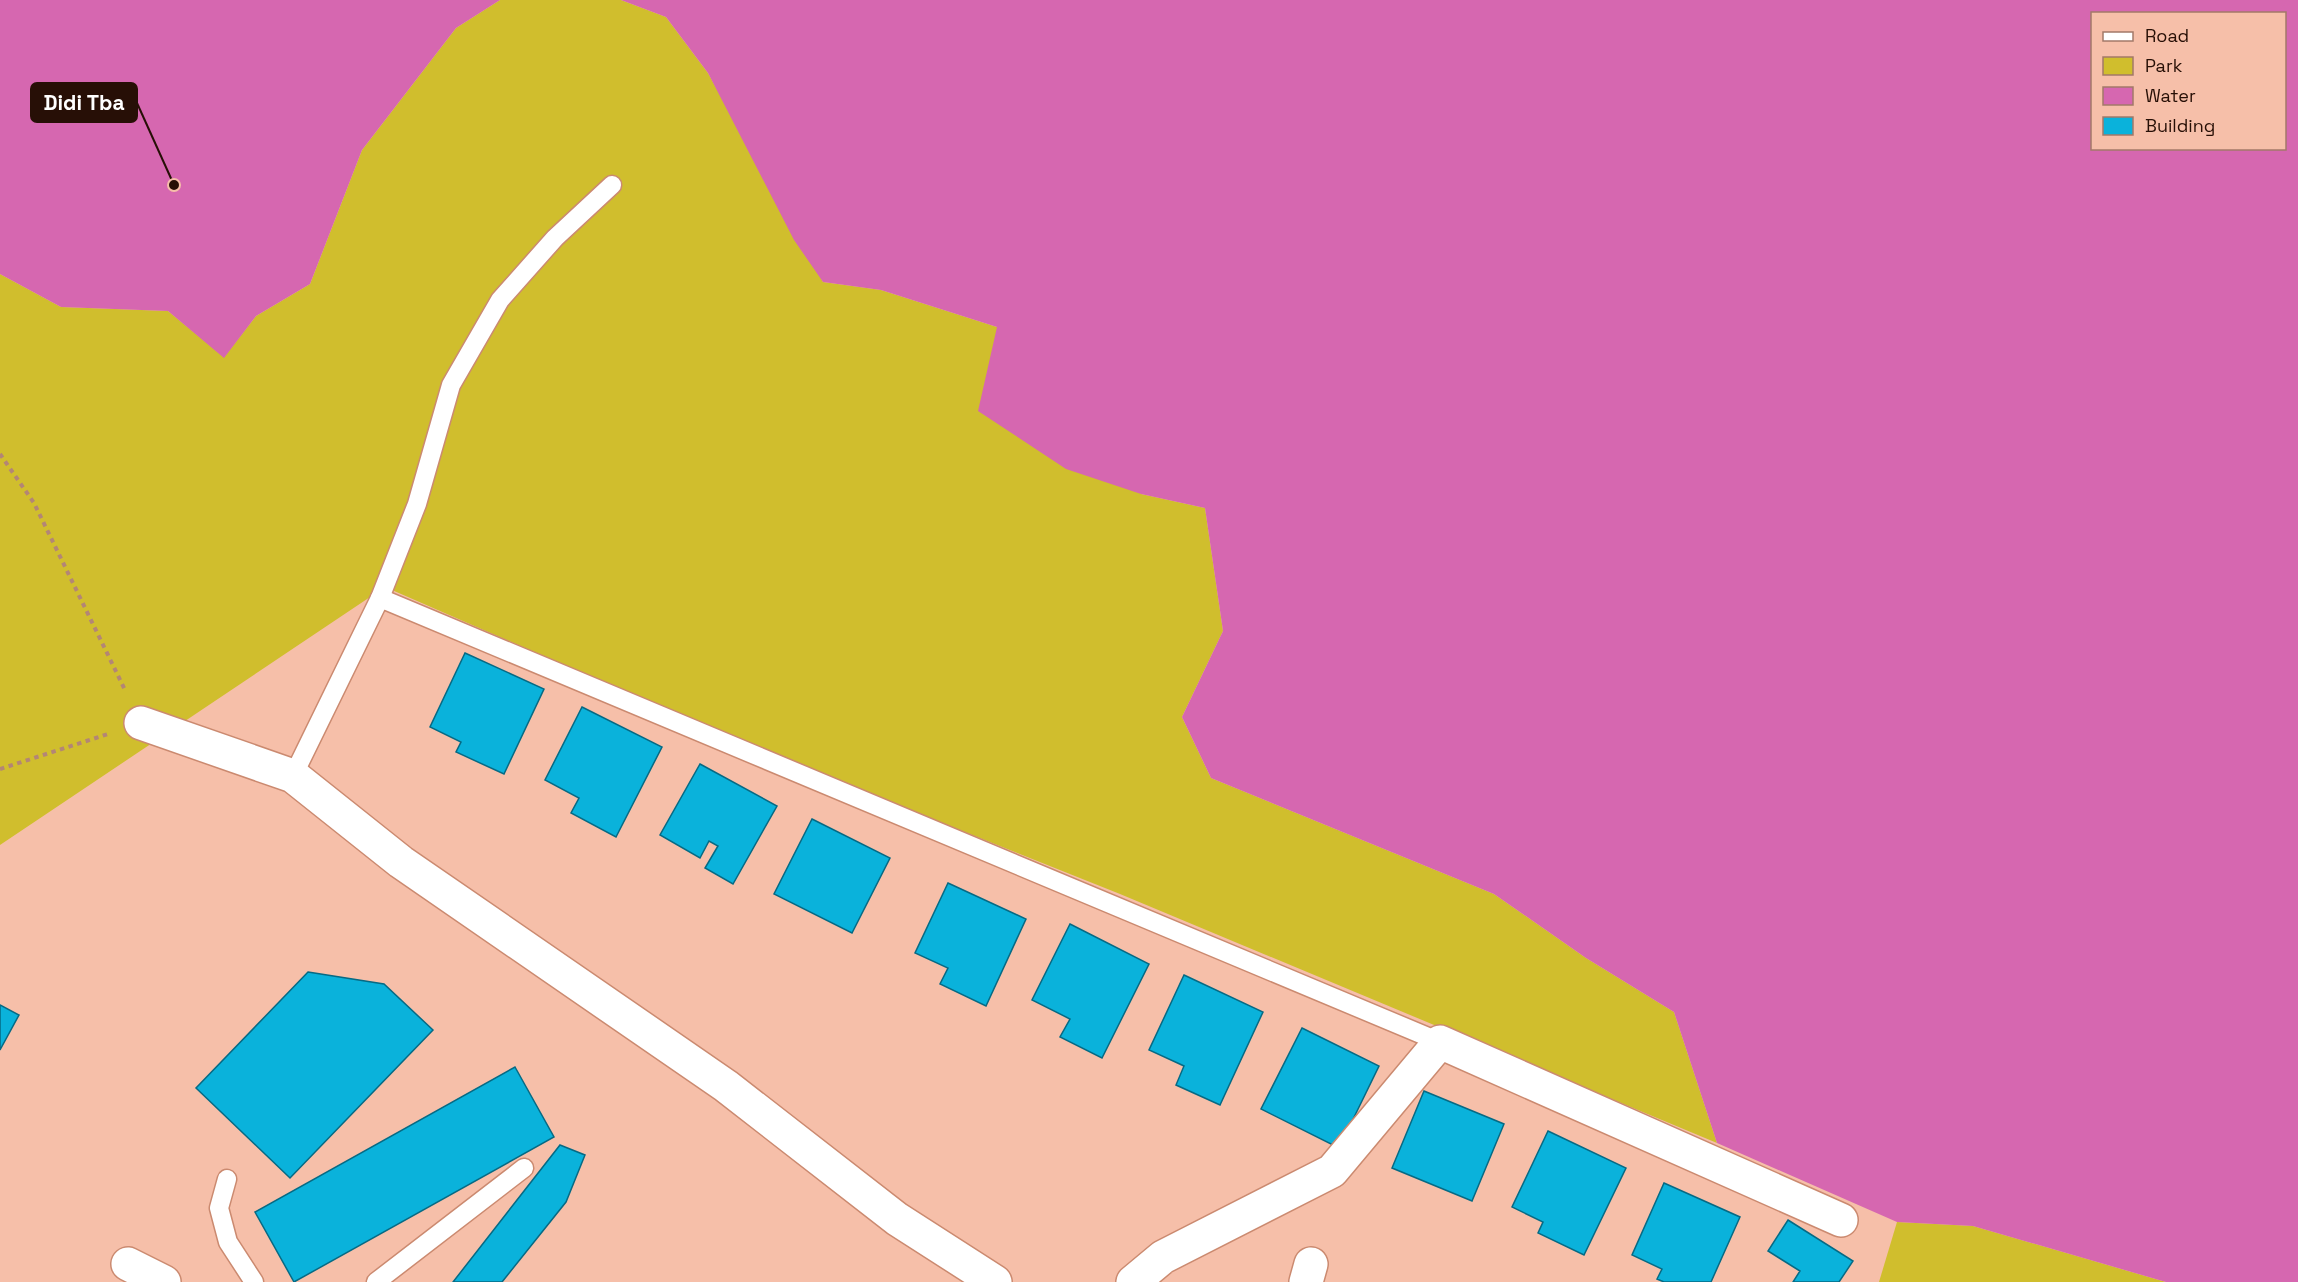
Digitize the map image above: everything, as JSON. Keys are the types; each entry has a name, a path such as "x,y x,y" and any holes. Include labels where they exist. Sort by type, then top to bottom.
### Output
{"street":[{"path":"141,723 293,776 401,862 726,1086 897,1219 995,1282"},
{"path":"1133,1282 1163,1257 1332,1171 1440,1042 1841,1220"},
{"path":"128,1264 164,1282"}],"lane":[{"path":"293,776 380,598 417,504 451,385 500,300 555,238 612,185"},
{"path":"380,598 1440,1042"},
{"path":"376,1282 524,1168"},
{"path":"227,1179 219,1208 228,1242 254,1282"}],"path":[{"path":"0,454 34,503 141,723 0,769"}],"green space":[{"path":"500,0 621,0 666,17 708,73 823,282 881,290 997,327 1141,494 1205,508 1223,631 1182,717 1211,778 1494,894 1586,958 1674,1012 1717,1143 1120,894 764,752 385,587 0,845 0,274 61,307 168,311 224,357 256,316 310,284 362,150 456,28"},
{"path":"1897,1222 1973,1226 2166,1282 1879,1282"}],"water":[{"path":"0,0 500,0 456,28 362,150 310,284 256,316 224,358 168,311 61,307 0,274"},
{"path":"621,0 2298,0 2298,1282 2166,1282 1973,1226 1897,1222 1717,1143 1674,1012 1586,958 1494,894 1211,778 1182,717 1223,631 1205,508 1141,494 1066,469 978,411 997,327 881,290 823,282 794,240 708,73 666,17"}],"building":[{"path":"465,653 544,689 504,774 456,752 461,742 430,727"},
{"path":"582,707 662,747 616,837 571,813 579,798 545,780"},
{"path":"700,764 777,806 733,884 705,868 718,846 709,841 700,858 660,835"},
{"path":"812,819 890,858 852,933 774,894"},
{"path":"948,883 1026,919 986,1006 940,984 948,968 915,953"},
{"path":"1070,924 1149,964 1102,1058 1060,1037 1070,1019 1032,1000"},
{"path":"308,972 384,984 433,1030 290,1178 196,1088"},
{"path":"1184,975 1263,1012 1220,1105 1176,1085 1184,1066 1149,1050"},
{"path":"0,1005 19,1015 0,1050"},
{"path":"1302,1028 1379,1066 1339,1148 1261,1109"},
{"path":"515,1067 554,1137 294,1282 255,1212"},
{"path":"1424,1091 1504,1124 1472,1201 1392,1168"},
{"path":"1548,1131 1626,1168 1584,1255 1538,1233 1543,1222 1512,1207"},
{"path":"560,1145 585,1155 566,1202 502,1282 453,1282"},
{"path":"1664,1183 1740,1217 1711,1282 1664,1282 1657,1279 1662,1269 1632,1255"},
{"path":"1788,1220 1853,1261 1839,1282 1793,1282 1800,1271 1768,1251"}],"place":[{"name":"Didi Tba","path":"174,185"}]}
